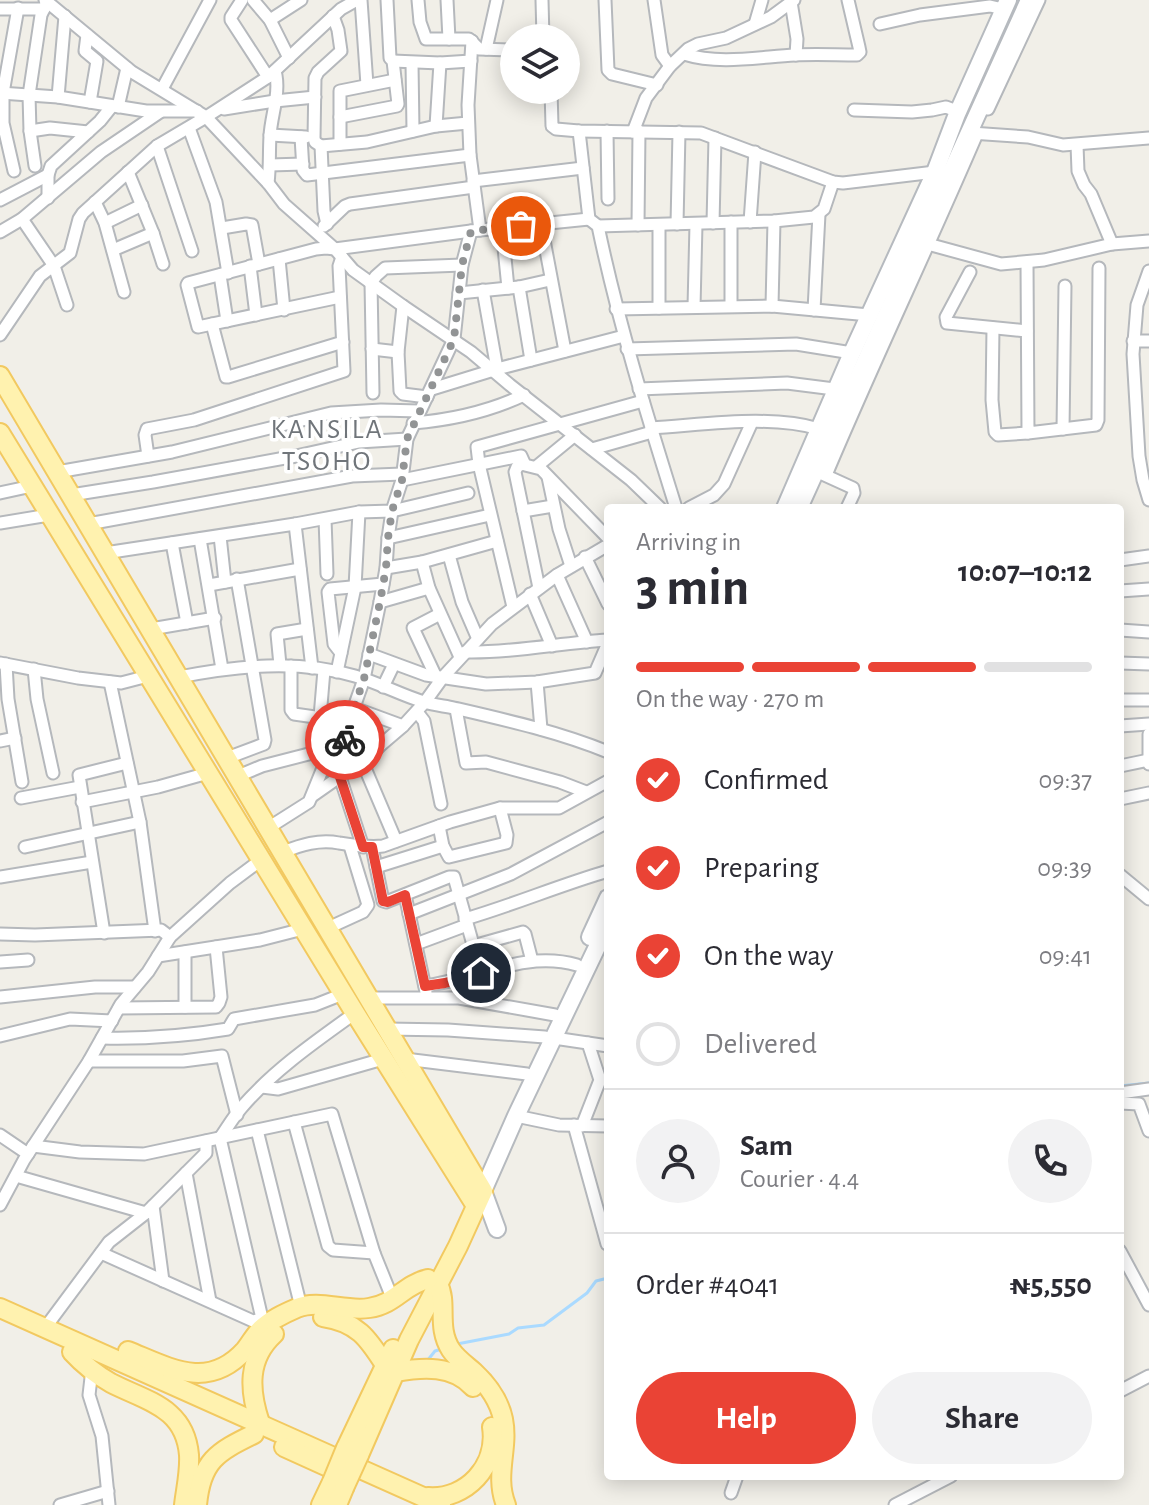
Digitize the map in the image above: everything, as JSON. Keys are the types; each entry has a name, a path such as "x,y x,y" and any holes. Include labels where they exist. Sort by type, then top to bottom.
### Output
{"main road":[{"path":"787,504 819,429 844,391 924,243 1029,0"},
{"path":"802,504 821,473 852,353 935,172 1005,5"},
{"path":"0,376 405,1059 477,1195"},
{"path":"0,433 383,1059 477,1195"},
{"path":"321,1505 338,1492 390,1369 516,1116 549,1038 555,1015 604,907"},
{"path":"477,1195 527,1074 604,932"},
{"path":"76,1347 93,1341 104,1343 178,1372 209,1372 223,1368 235,1359 263,1323 301,1307 314,1305 354,1310 384,1305 416,1282 433,1281"},
{"path":"433,1281 441,1294 441,1319 447,1343 464,1365 486,1384 500,1405 505,1437 501,1486 506,1505"},
{"path":"0,1308 45,1328 76,1347 82,1363 111,1382 153,1401 170,1415 179,1426 189,1454 184,1505"},
{"path":"257,1428 251,1387 253,1366 269,1338 294,1320 322,1317 345,1322 371,1342 390,1369"},
{"path":"0,1321 76,1347 427,1502 452,1495 468,1486 480,1474 492,1446 491,1416 485,1402 468,1381 456,1374 431,1368 390,1369"},
{"path":"197,1505 203,1473 213,1458 257,1428"}],"street":[{"path":"162,89 210,0"},
{"path":"242,0 231,20 278,84 270,135 268,183"},
{"path":"253,0 270,20 289,58"},
{"path":"270,20 301,0"},
{"path":"220,108 272,74 333,16 341,4 359,0 367,85"},
{"path":"340,117 397,106 393,61 390,58 387,0"},
{"path":"418,0 420,22 426,39 469,39 479,49 500,50"},
{"path":"447,0 449,39"},
{"path":"486,49 497,0"},
{"path":"542,0 543,24"},
{"path":"605,0 608,70 612,74 657,85"},
{"path":"657,0 662,55 670,66"},
{"path":"755,24 762,0"},
{"path":"684,54 739,59 857,55 860,52 848,0"},
{"path":"1039,0 973,133 1028,137 1063,145 1149,138"},
{"path":"638,225 636,132 646,98 670,66 698,44 726,38 771,17 792,1 796,55"},
{"path":"35,166 29,95 45,4"},
{"path":"0,9 45,4 65,16 127,68 201,114 268,183 284,204 339,253 353,270 495,370 631,480 656,504"},
{"path":"880,24 920,15 1005,5"},
{"path":"14,171 3,134 2,93 18,8"},
{"path":"58,97 65,16"},
{"path":"327,224 315,97 316,74 341,51 333,16"},
{"path":"87,35 85,51 97,61 90,102"},
{"path":"268,828 309,802 333,745 354,708 364,679 380,602 392,511 402,477 407,439 454,339 462,265 475,230 468,123 472,41"},
{"path":"393,61 471,61"},
{"path":"412,63 413,131"},
{"path":"436,126 440,63"},
{"path":"48,198 51,166 115,107 127,68"},
{"path":"340,144 340,91 395,80"},
{"path":"2,93 201,114 220,108 315,97"},
{"path":"552,104 553,128 701,133 833,182 935,172"},
{"path":"854,110 912,112 946,107 957,114"},
{"path":"0,232 22,219 101,152 160,112"},
{"path":"0,335 40,276 70,253 79,219 157,146 189,128 201,114"},
{"path":"270,135 340,144 468,123"},
{"path":"30,131 50,128 88,132"},
{"path":"189,128 216,202 222,228 227,321"},
{"path":"579,131 593,222 627,349 675,504"},
{"path":"607,131 608,199"},
{"path":"677,224 679,132"},
{"path":"301,137 304,173 307,175 470,155"},
{"path":"713,223 715,138"},
{"path":"1077,145 1078,171 1112,244"},
{"path":"157,146 192,251"},
{"path":"750,222 755,152"},
{"path":"270,165 303,164"},
{"path":"317,233 350,204 583,168"},
{"path":"128,172 163,264"},
{"path":"0,200 48,175"},
{"path":"340,297 198,327 187,285 316,249 326,248 339,253 475,230 593,222 659,225 814,217 824,209 833,182"},
{"path":"95,202 105,223 124,292"},
{"path":"105,223 142,205"},
{"path":"814,310 819,214"},
{"path":"22,219 54,266 67,305"},
{"path":"772,306 774,221"},
{"path":"731,222 731,306"},
{"path":"541,224 565,351"},
{"path":"694,307 696,224"},
{"path":"222,228 252,225 256,315"},
{"path":"659,225 659,308"},
{"path":"502,228 531,360"},
{"path":"113,250 153,233"},
{"path":"849,504 853,488 821,473 873,366 924,243 1001,264 1044,260 1112,244 1149,241"},
{"path":"148,456 147,429 194,420 344,371 339,253"},
{"path":"279,259 284,310"},
{"path":"1027,262 1028,433"},
{"path":"373,393 371,283 385,268 462,265"},
{"path":"993,328 992,400 995,432 998,435 1096,425 1099,268"},
{"path":"1148,497 1135,392 1133,341 1137,305 1147,288 1149,271"},
{"path":"970,272 945,321 1027,331"},
{"path":"459,293 513,288 550,280"},
{"path":"1063,429 1065,286"},
{"path":"483,290 495,370"},
{"path":"403,306 398,352 401,392 429,393 495,370 624,336"},
{"path":"616,309 772,306 869,315"},
{"path":"212,324 226,377 343,342"},
{"path":"1133,341 1149,341"},
{"path":"627,349 796,344 852,353"},
{"path":"372,349 398,352"},
{"path":"513,607 476,450 480,446 561,425 641,395 787,383 844,391"},
{"path":"1135,392 1149,391"},
{"path":"413,423 469,413 524,395"},
{"path":"57,472 172,452 340,412 419,411"},
{"path":"592,449 652,430 752,422 796,423 819,429"},
{"path":"697,504 714,495 724,484 752,422"},
{"path":"552,646 534,591 515,472 517,467 530,465 575,435"},
{"path":"71,495 359,442 407,439"},
{"path":"88,524 352,476 402,477 521,456 530,465 541,469 604,534"},
{"path":"548,476 553,506 571,566"},
{"path":"0,493 32,486"},
{"path":"105,553 359,512 392,511 468,493"},
{"path":"523,511 553,506"},
{"path":"337,672 355,587 359,512"},
{"path":"0,523 49,515"},
{"path":"388,538 490,515"},
{"path":"325,519 327,574"},
{"path":"295,524 307,629 318,669 320,717 333,745"},
{"path":"220,536 253,666 264,742 227,758"},
{"path":"200,539 222,669"},
{"path":"386,568 422,562 497,541"},
{"path":"172,543 187,623"},
{"path":"311,796 362,761 403,726 421,707 440,677 492,624 557,575 604,547"},
{"path":"449,555 462,602 478,639"},
{"path":"1124,559 1149,556"},
{"path":"585,557 604,596"},
{"path":"422,562 440,614 462,655"},
{"path":"209,585 300,569"},
{"path":"557,575 587,642"},
{"path":"341,653 334,644 328,592 330,589 383,584"},
{"path":"380,602 429,588"},
{"path":"1124,591 1149,589"},
{"path":"440,614 413,628 440,677"},
{"path":"151,629 215,618"},
{"path":"307,629 277,634 286,665 291,710 294,714 320,717"},
{"path":"1124,630 1149,632"},
{"path":"462,655 604,642"},
{"path":"369,654 440,677 486,684 537,682 595,673 604,652"},
{"path":"1124,663 1149,664"},
{"path":"22,782 3,664 121,683 148,676"},
{"path":"383,687 394,664"},
{"path":"179,677 253,666 286,665 337,672 364,679 421,707 456,709 541,729 604,750"},
{"path":"34,669 37,699 53,773"},
{"path":"110,682 140,822 155,931"},
{"path":"537,682 541,729"},
{"path":"1124,700 1149,700"},
{"path":"421,707 441,804"},
{"path":"354,708 403,726"},
{"path":"456,709 466,763 486,762 586,792"},
{"path":"1124,726 1149,724"},
{"path":"1124,765 1149,761 1149,734"},
{"path":"0,741 15,738"},
{"path":"238,776 333,745 378,748"},
{"path":"362,761 396,841"},
{"path":"104,933 79,774 127,763"},
{"path":"82,802 168,785 208,773"},
{"path":"328,928 363,912 368,905 362,847 340,777"},
{"path":"283,852 321,842 362,847 396,841 500,808 559,808 604,783"},
{"path":"21,798 80,787"},
{"path":"1124,798 1149,793"},
{"path":"439,826 449,857 506,843 500,808"},
{"path":"25,847 140,822"},
{"path":"409,914 511,874 604,824"},
{"path":"376,867 443,846"},
{"path":"362,847 376,867 383,901 388,902 454,877 481,973"},
{"path":"0,1205 119,1008 148,972 170,937 230,883 261,860"},
{"path":"0,877 92,862"},
{"path":"416,944 568,883 604,872"},
{"path":"1124,878 1149,899"},
{"path":"405,895 426,992"},
{"path":"158,956 260,940 303,929"},
{"path":"0,934 155,931 166,932 170,937"},
{"path":"473,946 523,932 532,961"},
{"path":"119,1008 216,1007 221,997 216,947"},
{"path":"185,952 185,1007"},
{"path":"0,962 28,960"},
{"path":"426,992 445,983 516,963 562,961 577,965"},
{"path":"0,997 95,987 135,987"},
{"path":"369,998 426,992 555,1015"},
{"path":"102,1038 198,1034 228,1029 234,1019 315,1005 343,994"},
{"path":"101,1253 263,1323 220,1138 262,1087 304,1049 355,1013"},
{"path":"0,1036 70,1019 112,1021"},
{"path":"387,1029 448,1030 604,1045"},
{"path":"588,1043 600,1080 578,1126 604,1232"},
{"path":"89,1061 183,1061 222,1056 237,1115"},
{"path":"262,1087 278,1089 383,1059"},
{"path":"405,1059 527,1074"},
{"path":"1124,1092 1149,1089"},
{"path":"1124,1103 1139,1104 1149,1131"},
{"path":"0,1135 31,1150 144,1154 333,1114 374,1253 393,1300"},
{"path":"516,1116 543,1123 604,1126"},
{"path":"294,1122 328,1246 333,1250 374,1253"},
{"path":"257,1130 301,1307"},
{"path":"45,1328 109,1242 150,1209 206,1153 206,1141"},
{"path":"186,1173 210,1301"},
{"path":"16,1176 150,1209"},
{"path":"150,1209 163,1281"},
{"path":"1124,1258 1149,1305"},
{"path":"92,1369 89,1395 102,1436 109,1505"},
{"path":"1124,1389 1149,1376"},
{"path":"731,1493 736,1480"},
{"path":"895,1505 931,1480"},
{"path":"60,1505 108,1491"}],"waterway":[{"path":"1124,1086 1149,1083"},
{"path":"457,1344 509,1334 518,1328 544,1325 587,1293 596,1281 604,1279"},
{"path":"427,1361 435,1351 442,1349"}],"way so far":[{"path":"345,740 339,738 364,679 380,602 392,511 402,480 407,439 454,339 462,265 471,231 521,226"}],"district":[{"name":"KANSILA TSOHO","path":"327,446"}],"route":[{"path":"345,740 378,748 340,777 363,847 372,847 383,901 405,895 425,986 481,973"}]}
